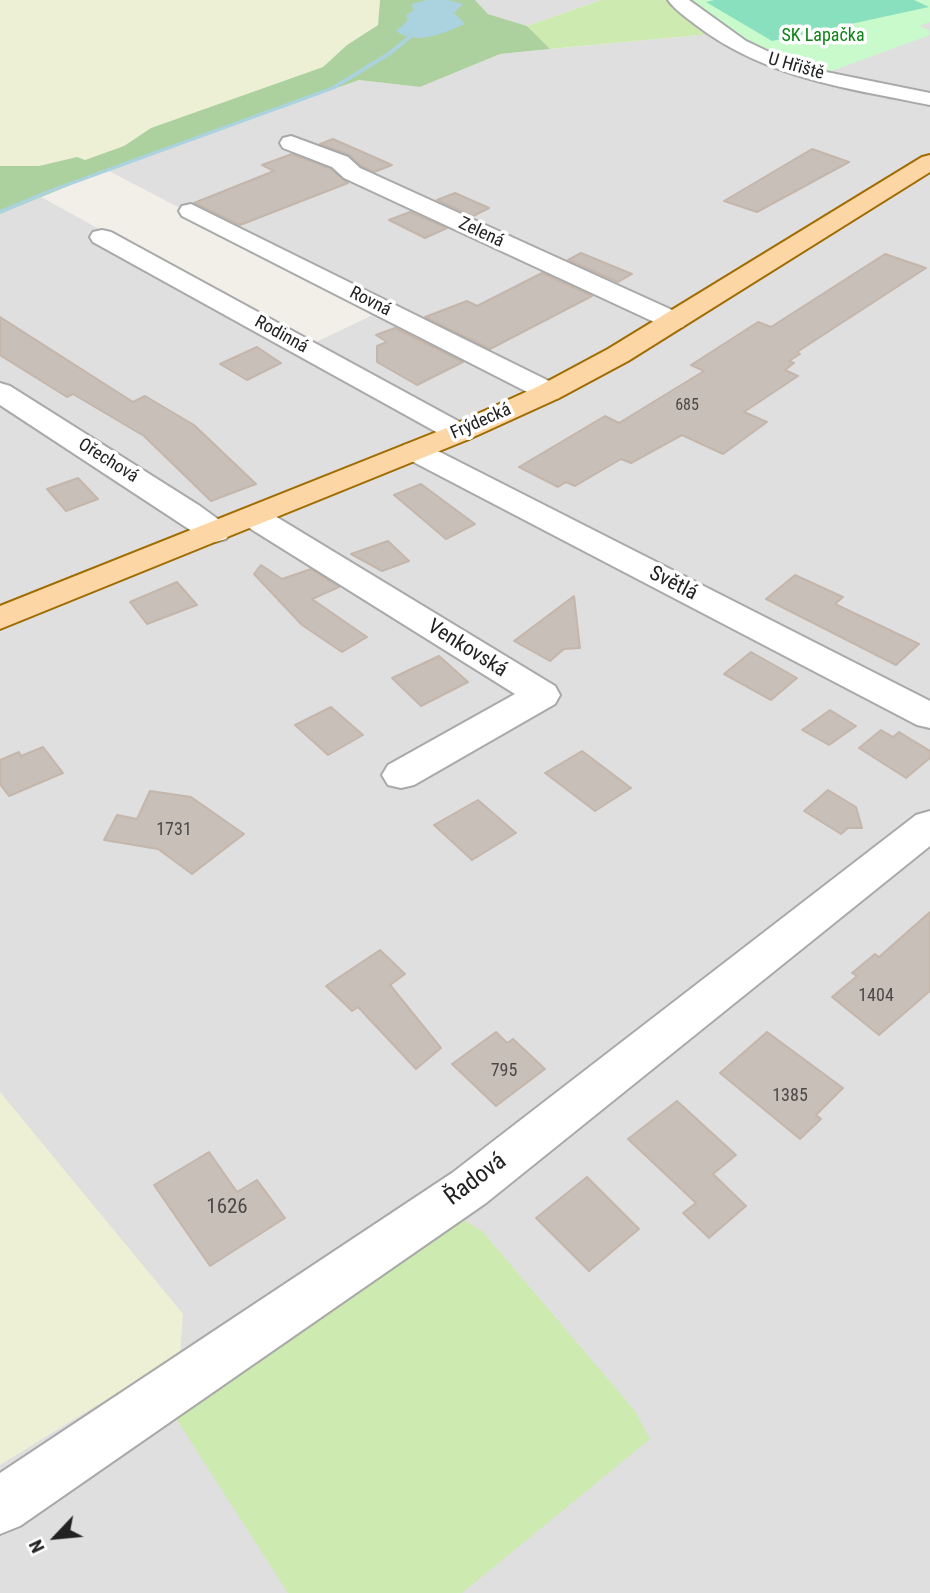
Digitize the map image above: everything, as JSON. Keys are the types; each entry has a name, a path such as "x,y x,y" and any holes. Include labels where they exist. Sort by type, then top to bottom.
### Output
{"main road":[{"name":"Frýdecká","path":"0,618 460,433 550,392 674,321 930,162"}],"street":[{"name":"U Hřiště","path":"677,0 727,39 769,60 837,79 930,99"},
{"name":"Zelená","path":"291,143 340,162 352,173 674,321"},
{"name":"Rovná","path":"191,211 550,392"},
{"name":"Rodinná","path":"102,237 460,433"},
{"name":"Ořechová","path":"0,392 215,532"},
{"name":"Světlá","path":"415,451 930,716"},
{"name":"Venkovská","path":"254,517 542,695 401,775"},
{"name":"Řadová","path":"0,1506 468,1188 930,825"}],"shaded area":[{"path":"475,0 601,0 527,26 488,14"},
{"path":"666,0 930,0 930,1593 0,1593 0,214 41,197 310,345 379,312 107,170 359,80 420,87 500,54 709,34"}],"green space":[{"path":"0,0 380,0 378,25 347,45 323,67 151,128 124,146 85,160 77,157 39,166 5,167 0,166"},
{"path":"380,0 475,0 488,14 527,26 550,49 500,54 420,87 359,80 102,172 0,214 0,166 39,166 77,157 85,160 124,146 151,128 323,67 347,45 378,25"},
{"path":"601,0 666,0 710,34 550,49 527,26"},
{"name":"SK Lapačka","path":"688,0 930,0 930,22 919,26 929,30 930,35 823,74 766,54 729,33"},
{"path":"914,0 929,7 772,41 706,2"},
{"path":"0,1092 183,1314 180,1354 0,1465"},
{"path":"462,1219 482,1231 635,1411 650,1439 462,1593 288,1593 173,1414"}],"water":[{"path":"427,0 448,0 463,4 454,13 465,24 422,38 413,38 396,31 408,20 406,15 413,11 412,4"}],"building":[{"path":"333,139 392,165 374,172 361,166 349,155 320,144"},
{"path":"812,149 849,162 757,212 724,201"},
{"path":"292,154 331,169 348,183 240,225 194,203 274,171 262,165"},
{"path":"455,193 489,208 473,216 437,200"},
{"path":"410,212 447,228 425,238 389,220"},
{"path":"581,253 632,274 618,282 568,260"},
{"path":"885,254 926,268 797,352 800,354 789,361 794,363 785,370 798,376 744,412 767,422 723,454 682,435 631,463 621,459 575,486 566,482 558,487 519,467 605,416 619,423 704,371 691,365 758,322 771,327"},
{"path":"542,273 592,296 490,349 425,317 467,301 477,306"},
{"path":"0,317 133,402 145,396 194,425 256,484 211,501 144,436 73,394 67,397 0,355"},
{"path":"395,328 463,362 417,385 377,362 377,346 387,342 376,335"},
{"path":"257,347 281,363 247,380 220,364"},
{"path":"78,478 98,499 66,511 47,489"},
{"path":"421,484 475,524 446,539 394,495"},
{"path":"388,541 409,561 382,571 351,554"},
{"path":"261,565 282,579 311,569 339,587 312,599 367,637 342,652 302,625 254,574"},
{"path":"795,575 843,597 835,604 919,644 896,665 766,599"},
{"path":"177,582 197,605 147,624 130,602"},
{"path":"574,596 580,648 564,649 550,661 514,641"},
{"path":"751,652 797,678 771,700 724,674"},
{"path":"439,656 468,682 421,706 392,678"},
{"path":"331,707 363,735 328,755 295,725"},
{"path":"830,710 856,726 829,745 802,730"},
{"path":"881,730 893,737 899,732 930,751 930,758 906,778 859,748"},
{"path":"43,747 63,773 9,796 0,784 0,760 19,752 21,756"},
{"path":"582,751 631,788 595,811 545,773"},
{"path":"828,790 856,807 862,828 848,828 841,834 804,811"},
{"path":"150,791 191,797 244,834 192,874 158,849 104,840 117,815 137,819"},
{"path":"478,800 516,833 472,860 434,825"},
{"path":"930,912 930,991 879,1035 832,997 857,976 852,973 875,954 879,957"},
{"path":"380,950 405,974 390,985 441,1048 416,1069 358,1007 352,1011 326,986"},
{"path":"496,1032 507,1043 513,1039 545,1069 496,1106 452,1064"},
{"path":"767,1032 843,1088 816,1115 821,1119 800,1139 720,1073"},
{"path":"677,1101 736,1155 713,1174 746,1206 709,1238 683,1213 696,1203 628,1139"},
{"path":"209,1152 237,1192 257,1180 285,1218 210,1266 154,1185"},
{"path":"587,1177 639,1229 589,1271 536,1218"}],"waterway":[{"path":"0,212 50,191 333,88 390,53 420,28"}]}
